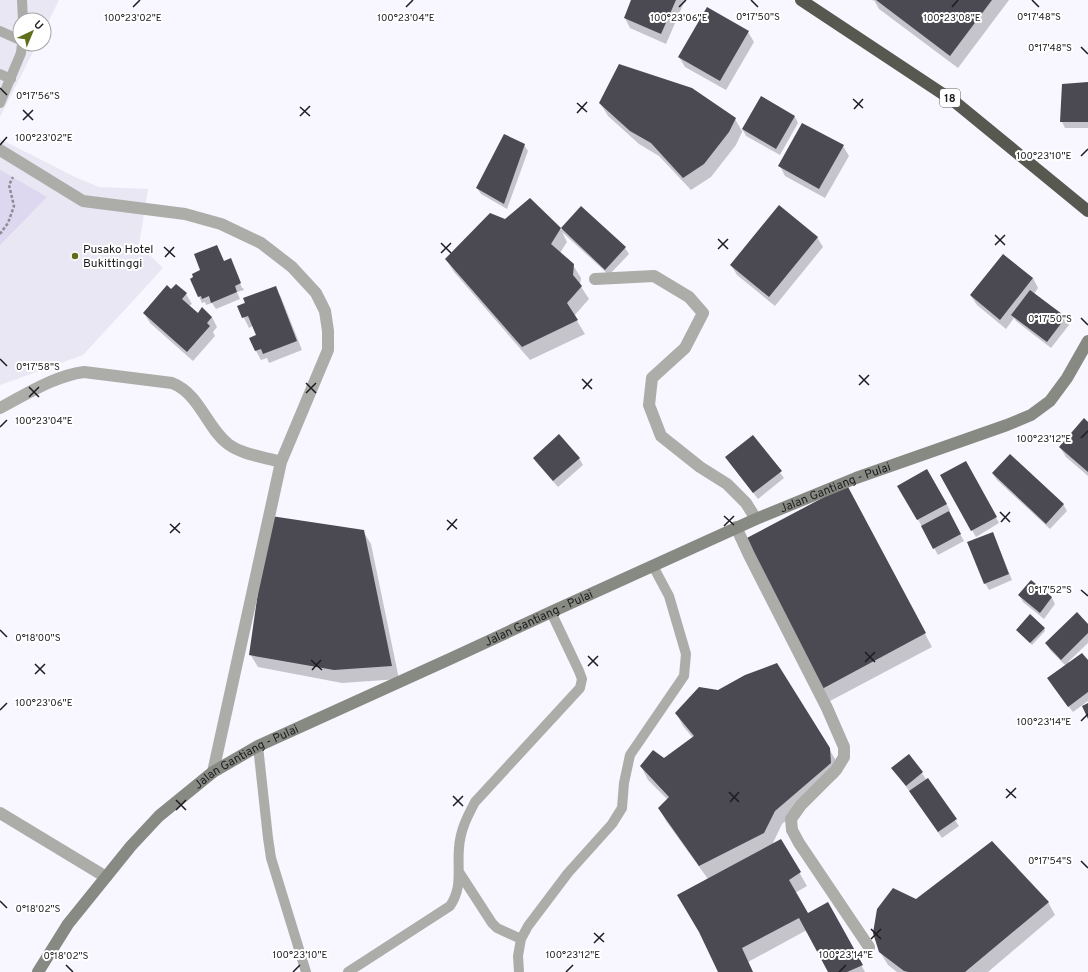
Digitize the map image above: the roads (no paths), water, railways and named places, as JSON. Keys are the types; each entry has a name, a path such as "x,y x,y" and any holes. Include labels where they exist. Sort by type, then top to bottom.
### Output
{"highway":[{"name":"18","path":"801,0 955,102 1088,211"}],"street":[{"path":"0,150 83,201 185,214 221,224 261,243 292,267 316,293 325,311 328,331 328,350 281,462 213,772"},
{"path":"595,278 654,276 689,297 703,313 685,348 652,378 649,405 662,436 700,467 727,484 746,503 756,519"},
{"name":"Jalan Gantiang - Pulai","path":"38,972 68,924 131,846 159,816 213,772 258,746 736,527 856,478 1007,425 1031,415 1050,401 1067,378 1088,342"},
{"path":"0,408 59,378 70,374 84,372 172,383 181,386 188,392 220,436 228,444 237,450 281,462"},
{"path":"736,527 827,708 844,747 844,758 836,770 801,805 791,819 792,830 799,843 869,947"},
{"path":"0,813 106,876"}],"lane":[{"path":"22,0 23,12"},
{"path":"0,31 12,36"},
{"path":"0,103 21,52"},
{"path":"0,74 11,79"},
{"path":"519,972 518,956 521,939 528,926 568,873 612,824 622,808 624,782 630,755 684,676 686,654 669,596 653,566"},
{"path":"348,972 450,906 456,897 458,885 460,836 466,819 475,802 580,688 582,679 579,671 551,612"},
{"path":"258,746 271,858 306,972"},
{"path":"459,872 492,923 502,930 521,939"}],"place":[{"name":"Pusako Hotel Bukittinggi","path":"75,256"}]}
